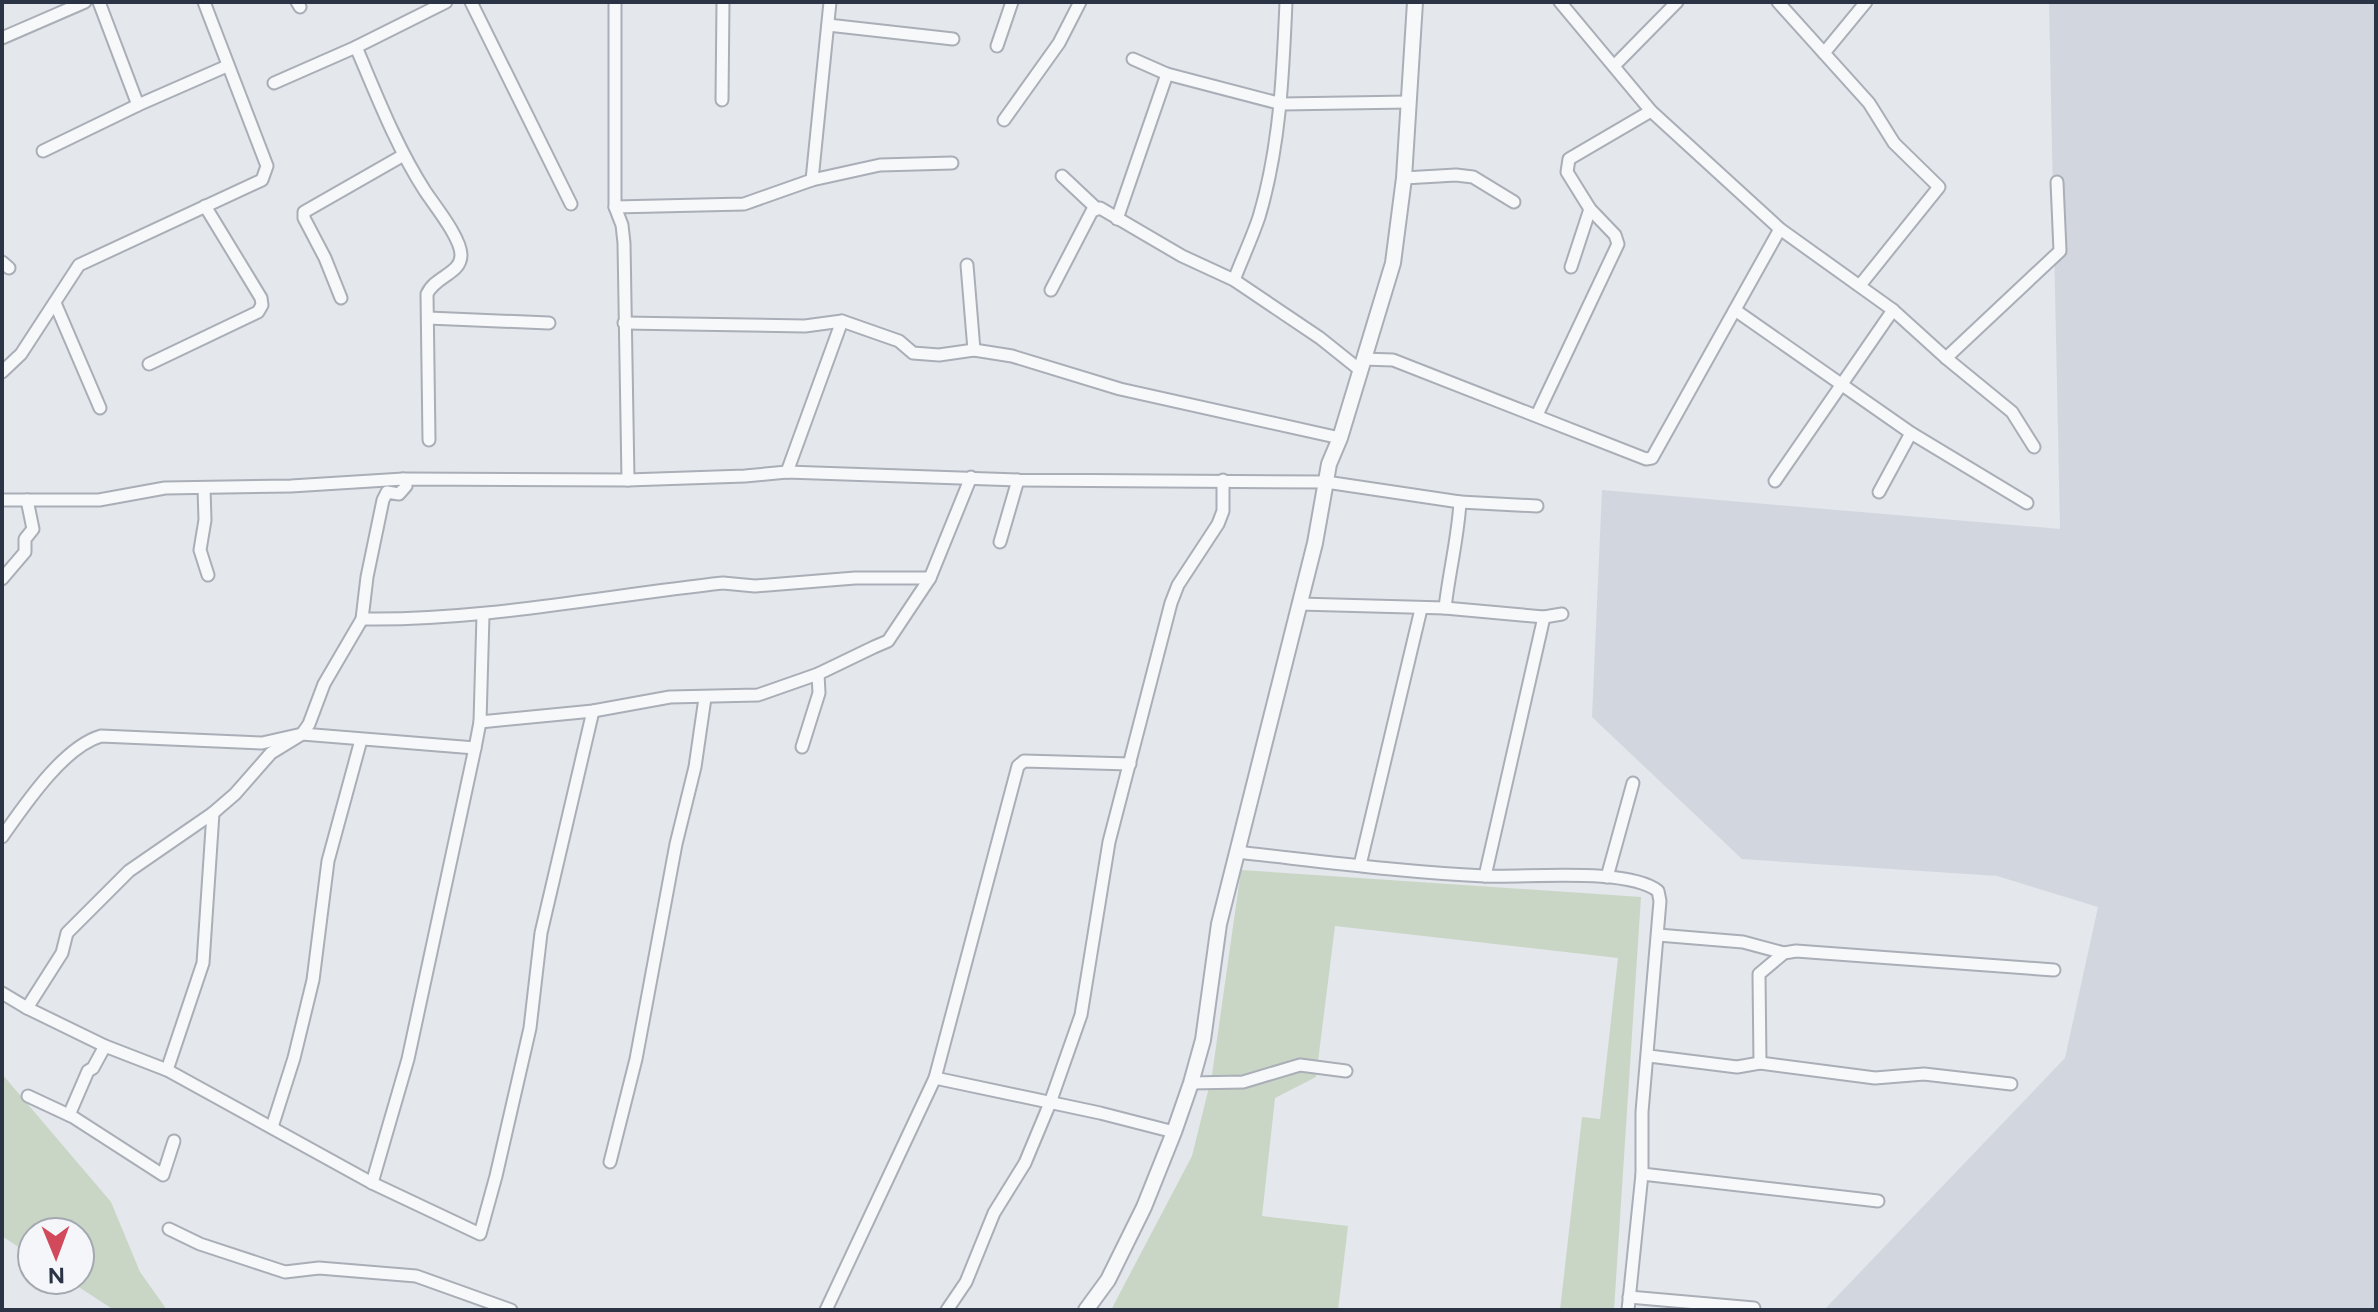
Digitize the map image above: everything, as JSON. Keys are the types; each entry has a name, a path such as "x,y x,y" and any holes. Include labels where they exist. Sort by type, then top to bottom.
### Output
{"street":[{"path":"2,38 85,2"},
{"path":"99,2 138,105"},
{"path":"2,372 21,354 79,265 262,180 267,173 267,166 204,2"},
{"path":"274,83 446,2"},
{"path":"471,2 571,204"},
{"path":"615,2 615,207 622,225 624,243 628,480"},
{"path":"722,100 723,2"},
{"path":"812,180 830,2"},
{"path":"997,46 1012,2"},
{"path":"1004,120 1059,43 1080,2"},
{"path":"1234,280 1260,214 1282,104 1286,2"},
{"path":"1086,1310 1108,1280 1144,1207 1174,1132 1203,1040 1219,924 1299,604 1329,464 1340,438 1393,263 1404,178 1415,2"},
{"path":"1560,2 1651,111 1780,229 1861,284 2012,412 2034,447"},
{"path":"1614,66 1677,2"},
{"path":"1778,2 1869,103 1894,143 1939,187 1861,284"},
{"path":"1824,53 1866,2"},
{"path":"828,25 953,39"},
{"path":"356,47 402,156 460,245 460,263 427,294 429,440"},
{"path":"1133,59 1167,74 1282,104 1409,102"},
{"path":"43,151 227,66"},
{"path":"1117,219 1167,74"},
{"path":"1537,415 1618,244 1615,235 1590,209 1567,172 1569,159 1651,111"},
{"path":"341,298 304,212 402,156"},
{"path":"615,207 744,204 812,180 893,163 952,163"},
{"path":"1062,176 1096,208 1182,256 1234,280 1362,364 1393,360 1646,459 1657,454 1780,229"},
{"path":"1404,178 1473,177 1514,202"},
{"path":"1946,358 2060,251 2057,182"},
{"path":"149,364 258,312 262,305 261,298 205,206"},
{"path":"1051,290 1096,208"},
{"path":"1571,267 1590,209"},
{"path":"967,265 974,350"},
{"path":"55,303 100,408"},
{"path":"1735,310 1911,433 2027,503"},
{"path":"1775,481 1893,310"},
{"path":"428,318 549,323"},
{"path":"624,323 805,326 842,321 899,341 913,353 939,355 974,350 1012,356 1120,389 1340,438"},
{"path":"787,472 842,321"},
{"path":"1879,492 1911,433"},
{"path":"2,500 99,500 165,488 291,486 403,479 628,480 787,472 1018,480 1326,482 1460,502 1537,506"},
{"path":"480,722 593,711 670,697 758,695 818,674 888,641 930,578 971,477"},
{"path":"27,1008 62,953 67,933 139,862 197,826 235,794 271,753 302,734 324,684 362,619 383,500 387,492 399,494 406,486 403,479"},
{"path":"1000,542 1018,480"},
{"path":"947,1310 966,1282 994,1213 1025,1163 1081,1015 1109,842 1171,603 1178,585 1218,524 1223,511 1223,480"},
{"path":"204,488 205,520 200,550 208,575"},
{"path":"2,579 25,552 25,539 33,529 27,500"},
{"path":"1445,608 1458,535 1460,502"},
{"path":"362,619 417,620 483,615 723,583 755,586 855,578 930,578"},
{"path":"1299,604 1445,608 1544,617 1562,614"},
{"path":"1360,865 1421,609"},
{"path":"372,1183 408,1059 475,748 480,722 483,615"},
{"path":"1485,876 1544,617"},
{"path":"802,747 819,693 818,674"},
{"path":"610,1162 636,1059 676,844 695,767 705,698"},
{"path":"2,993 105,1046 167,1070 372,1183 480,1234 530,1028 541,933 593,711"},
{"path":"2,837 50,773 92,739 101,736 262,743 302,734 475,748"},
{"path":"272,1127 294,1058 313,980 328,861 361,740"},
{"path":"826,1310 935,1078 1018,766 1024,761 1130,764"},
{"path":"1607,877 1633,783"},
{"path":"167,1070 203,963 213,813"},
{"path":"1236,852 1485,876 1607,877 1641,881 1658,891 1658,935 1641,1124 1642,1174 1629,1304 1754,1308"},
{"path":"1658,935 1743,942 1784,953 1796,951 2054,970"},
{"path":"1760,1063 1759,974 1784,953"},
{"path":"69,1115 88,1071 93,1068 105,1046"},
{"path":"1649,1056 1737,1067 1760,1063 1875,1078 1924,1074 2011,1084"},
{"path":"1191,1083 1243,1082 1300,1065 1346,1071"},
{"path":"935,1078 1174,1132"},
{"path":"28,1096 69,1115 163,1175 174,1141"},
{"path":"1642,1174 1878,1201"},
{"path":"169,1229 200,1244 285,1272 319,1268 416,1276 511,1310"}],"shaded area":[{"path":"2049,2 2376,2 2376,1310 1824,1310 2065,1058 2098,907 1997,876 1742,859 1592,717 1602,490 2060,529"}],"green space":[{"path":"1241,870 1641,897 1614,1310 1560,1310 1582,1117 1600,1119 1618,958 1335,926 1316,1077 1275,1098 1262,1216 1348,1226 1338,1310 1111,1310 1192,1156 1212,1075"},
{"path":"2,1074 111,1202 140,1272 167,1310 114,1310 93,1296 96,1296 96,1216 16,1216 16,1245 2,1236"}]}
